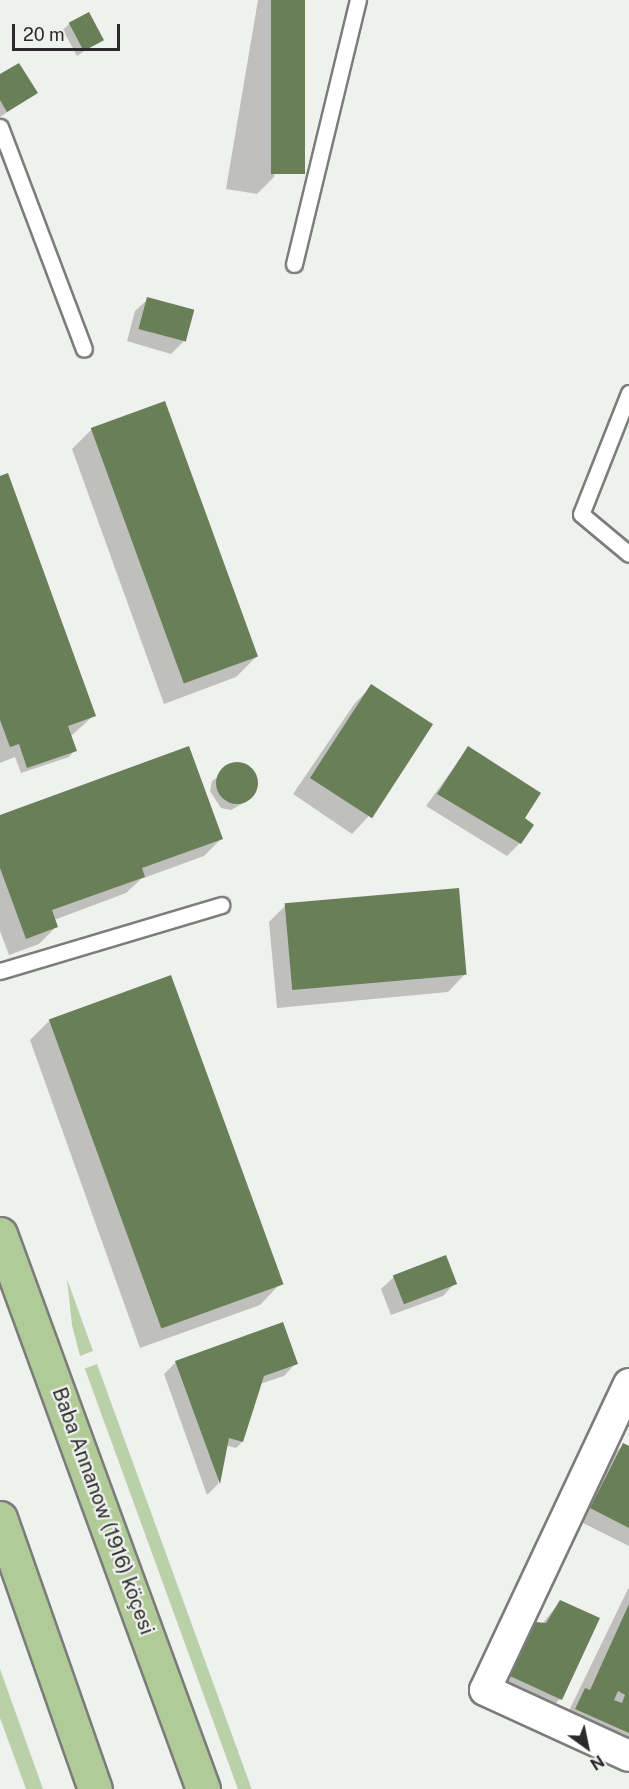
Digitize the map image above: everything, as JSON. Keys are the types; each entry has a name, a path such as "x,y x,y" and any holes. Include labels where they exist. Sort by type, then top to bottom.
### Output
{"main road":[{"name":"Baba Annanow (1916) köçesi","path":"0,1234 203,1789"},
{"path":"0,1518 95,1789"}],"street":[{"path":"629,1384 485,1690 629,1756"}],"lane":[{"path":"294,264 358,0"},
{"path":"0,127 84,349"},
{"path":"629,393 581,514 629,554"},
{"path":"0,971 221,905"}],"green space":[{"path":"67,1279 93,1351 80,1356 72,1325"},
{"path":"97,1364 252,1789 238,1789 85,1368"},
{"path":"0,1669 43,1789 26,1789 0,1718"}],"building":[{"path":"271,0 305,0 305,174 271,174"},
{"path":"89,12 104,40 84,51 69,23"},
{"path":"19,63 38,93 7,112 0,100 0,74"},
{"path":"147,297 194,310 186,342 138,329"},
{"path":"165,401 258,657 184,684 91,428"},
{"path":"8,473 96,716 68,726 77,751 27,768 19,744 10,747 0,720 0,476"},
{"path":"371,684 433,724 372,818 310,778"},
{"path":"189,746 223,839 142,868 145,877 52,910 58,927 26,939 0,868 0,815"},
{"path":"468,746 541,793 525,818 534,825 521,844 437,794"},
{"path":"237,762 252,768 258,783 252,798 237,804 222,798 216,783 222,768"},
{"path":"459,888 467,975 292,990 285,903"},
{"path":"171,975 284,1284 161,1329 49,1019"},
{"path":"446,1255 457,1284 404,1304 393,1275"},
{"path":"283,1322 298,1364 264,1376 243,1442 229,1438 220,1484 175,1361"},
{"path":"623,1443 629,1446 629,1528 590,1508"},
{"path":"560,1600 600,1618 562,1700 510,1676 535,1622 546,1623"},
{"path":"629,1604 629,1733 575,1709 585,1688 590,1690","holes":["618,1691 625,1695 622,1703 614,1700"]}]}
